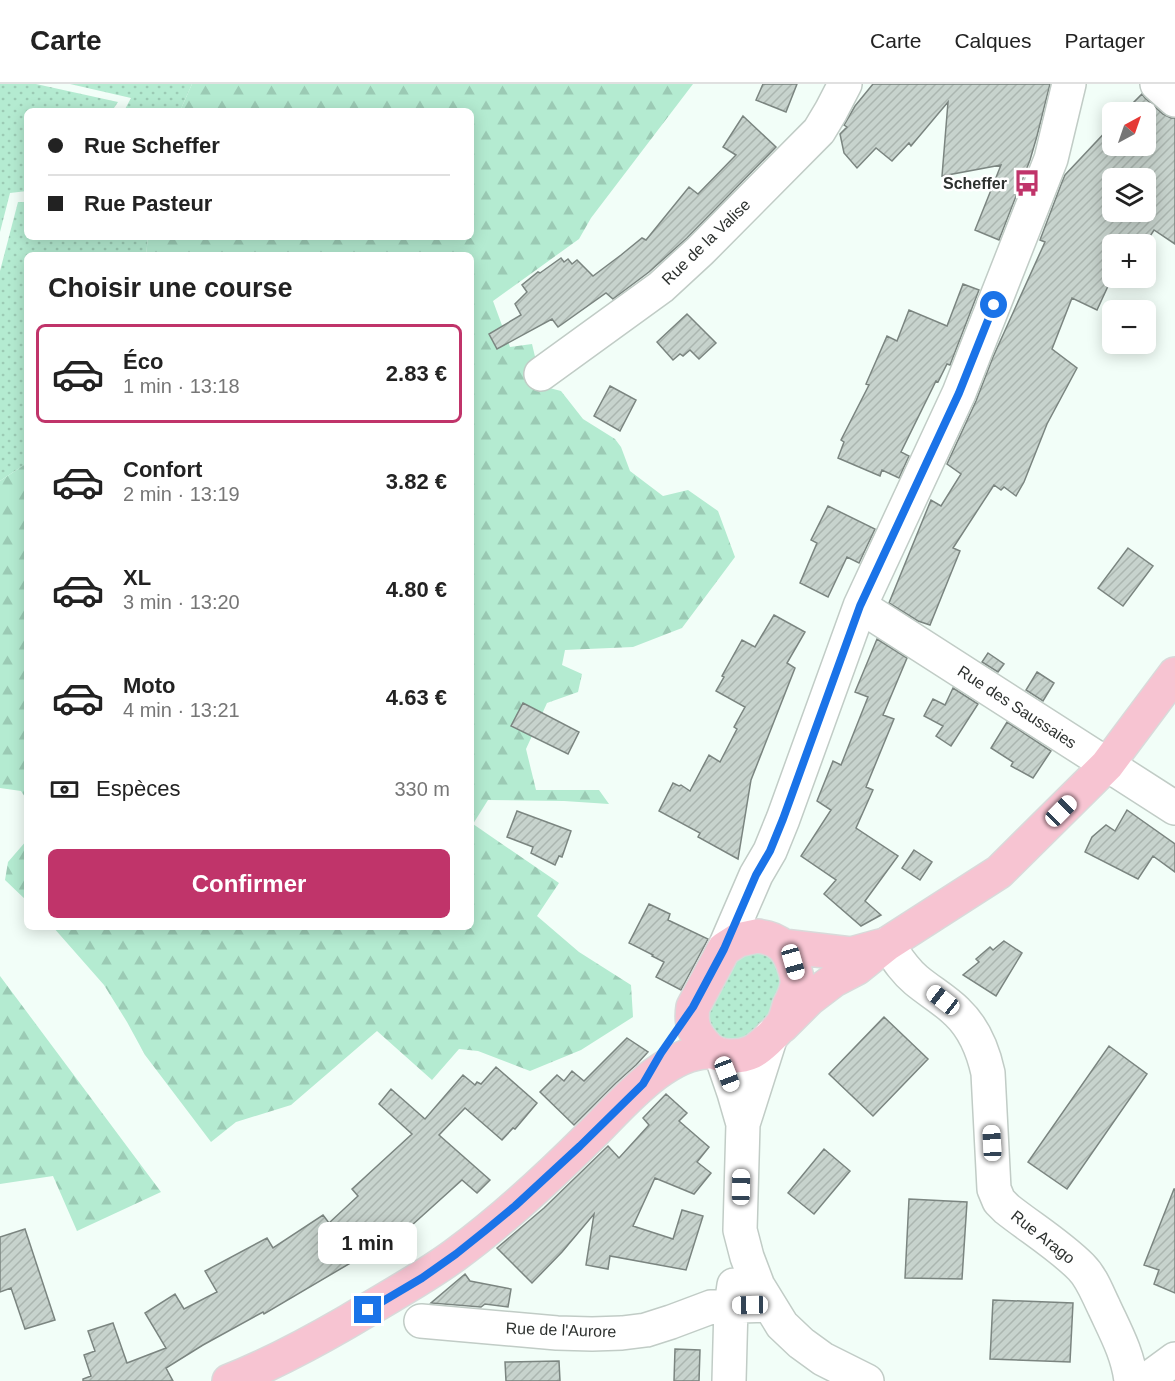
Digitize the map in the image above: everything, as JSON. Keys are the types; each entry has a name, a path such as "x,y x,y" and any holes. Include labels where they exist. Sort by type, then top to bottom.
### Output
{"main road":[{"path":"229,1381 318,1338 422,1278 456,1254 515,1206 643,1084 674,1061 704,1051 730,1056 754,1051 809,999 834,980 856,968 887,944 999,872 1107,765 1175,674"},
{"path":"643,1084 693,1007 724,949 738,940 757,936 766,937 783,946 851,954 887,944"},
{"path":"776,1031 797,988 793,962 783,946"},
{"path":"693,1007 691,1017 697,1035 717,1053"}],"street":[{"path":"724,949 783,819 860,606 959,393 1051,159 1069,84"},
{"path":"1157,84 1175,100"},
{"name":"Rue de la Valise","path":"541,374 661,287 700,251 819,131 844,85"},
{"name":"Rue des Saussaies","path":"860,606 1175,808"},
{"name":"Rue Arago","path":"887,944 915,979 969,1024 984,1055 988,1073 994,1189 999,1201 1069,1256 1092,1281 1124,1351 1131,1381"},
{"path":"742,1124 776,1031"},
{"path":"717,1053 735,1093 742,1124 740,1230 731,1305 729,1381"},
{"path":"740,1230 758,1286 782,1325 823,1359 867,1381"},
{"name":"Rue de l'Aurore","path":"421,1321 557,1333 622,1333 646,1330 711,1307 769,1305"},
{"path":"1145,1381 1175,1359"}],"green space":[{"path":"0,84 36,84 118,102 114,108 24,108 24,191 10,193 0,232"},
{"path":"70,84 192,84 181,108 126,108 131,98"},
{"path":"192,84 693,84 591,218 579,239 493,301 510,347 532,344 542,386 561,391 583,419 615,439 621,447 630,471 663,496 688,490 718,511 735,557 682,628 633,647 565,650 562,665 582,674 578,692 547,703 526,749 536,790 599,790 609,804 488,800 474,822 474,252 146,252 148,240 474,240 474,108 181,108"},
{"path":"18,202 24,202 24,240 148,240 146,252 24,252 24,465 0,481 0,271"},
{"path":"24,465 24,796 21,791 0,788 0,481"},
{"path":"474,825 559,883 537,916 579,952 631,985 633,1017 581,1050 530,1071 478,1051 459,1049 432,1080 377,1031 291,1105 236,1122 211,1142 145,1055 104,985 56,930 474,930"},
{"path":"24,843 24,898 5,880 8,862"},
{"path":"748,949 777,956 784,999 749,1044 719,1045 702,1015 735,952"},
{"path":"0,976 161,1192 77,1231 53,1176 0,1184"}],"building":[{"path":"763,84 797,84 786,112 756,100"},
{"path":"873,84 1050,84 1030,160 999,240 975,230 1001,165 942,176 948,102 911,146 909,143 892,161 876,148 857,168 844,153 840,134 847,127 844,125 855,106"},
{"path":"1142,94 1150,102 1134,102"},
{"path":"1156,108 1163,114 1175,118 1175,244 1154,230 1151,234 1102,234 1102,288 1107,288 1097,310 1072,298 1052,349 1077,368 1047,424 1024,482 1016,496 1004,487 1001,490 994,485 953,548 960,551 930,625 918,621 889,603 931,500 941,506 961,474 947,464 1045,242 1040,240 1065,175 1102,136 1102,156 1156,156"},
{"path":"743,116 776,147 687,238 649,272 613,299 606,293 558,327 552,319 497,349 489,334 521,315 515,304 527,292 522,285 561,258 564,262 568,259 572,264 577,260 593,276 642,238 646,240 689,187 698,194 736,155 723,147"},
{"path":"963,284 979,290 950,365 947,364 938,382 936,381 901,452 909,456 899,478 882,470 880,476 838,458 844,442 841,440 869,385 866,384 887,336 897,341 909,310 947,326"},
{"path":"687,314 716,343 699,359 690,350 673,360 657,342"},
{"path":"610,386 636,400 620,431 594,416"},
{"path":"828,506 875,529 859,563 847,557 828,597 800,583 817,543 811,540"},
{"path":"1128,548 1153,566 1123,606 1098,588"},
{"path":"774,615 805,632 787,663 795,668 751,780 738,859 698,837 700,833 659,811 673,783 690,791 709,755 720,762 737,729 734,727 745,707 716,691 742,640 755,647"},
{"path":"877,639 907,658 883,715 894,719 866,787 873,790 856,828 898,856 865,901 881,915 861,926 824,894 836,880 801,856 831,810 817,801 833,761 841,765 868,697 855,692"},
{"path":"988,653 1004,664 998,672 982,662"},
{"path":"1037,672 1054,683 1043,701 1026,690"},
{"path":"953,688 978,704 951,746 936,736 943,726 924,716 933,699 945,705"},
{"path":"523,703 579,732 568,754 511,726"},
{"path":"1007,722 1051,751 1033,778 1011,766 1013,762 991,748"},
{"path":"1127,810 1175,844 1175,872 1153,856 1138,879 1085,852 1092,837 1106,825 1115,831"},
{"path":"517,811 571,831 562,857 559,856 555,865 531,853 533,847 507,837"},
{"path":"914,850 932,862 920,880 902,868"},
{"path":"649,904 670,914 668,920 708,939 681,990 656,977 664,962 629,943"},
{"path":"1004,941 1022,953 996,996 963,975 979,962 976,959 990,947 993,950"},
{"path":"884,1017 928,1059 873,1116 829,1074"},
{"path":"627,1038 648,1052 574,1125 540,1092 557,1075 564,1081 572,1071 584,1081"},
{"path":"1109,1046 1147,1074 1067,1189 1028,1162"},
{"path":"496,1067 537,1103 515,1129 513,1128 502,1140 465,1108 439,1135 490,1180 477,1193 462,1180 371,1262 364,1255 264,1314 263,1312 203,1345 166,1368 173,1381 83,1381 91,1376 84,1355 95,1351 88,1331 113,1323 127,1363 166,1348 145,1313 175,1294 184,1309 217,1292 205,1271 267,1238 273,1248 323,1215 329,1223 358,1196 352,1189 412,1134 379,1104 391,1089 425,1119 463,1075 475,1085 477,1082 481,1084"},
{"path":"666,1094 687,1113 679,1121 709,1147 697,1162 711,1173 694,1194 655,1178 633,1226 673,1239 682,1210 703,1216 686,1270 610,1256 608,1269 586,1265 594,1214 532,1283 497,1248 544,1208 608,1146 619,1158 649,1125 643,1118"},
{"path":"824,1149 850,1171 814,1214 788,1193"},
{"path":"1174,1189 1175,1293 1154,1284 1159,1270 1144,1265"},
{"path":"909,1199 967,1202 962,1279 905,1278"},
{"path":"25,1229 55,1320 25,1329 11,1288 0,1292 0,1237"},
{"path":"465,1274 470,1281 511,1289 508,1307 485,1304 481,1307 431,1303"},
{"path":"993,1300 1073,1303 1070,1362 990,1359"},
{"path":"675,1349 700,1350 699,1381 674,1381"},
{"path":"559,1361 560,1381 506,1381 505,1362"}],"place":[{"name":"Scheffer","path":"1027,183"}],"route":[{"path":"368,1310 422,1278 456,1254 515,1206 580,1146 643,1084 679,1025 693,1007 724,949 756,875 770,851 860,606 959,393 994,305"}]}
